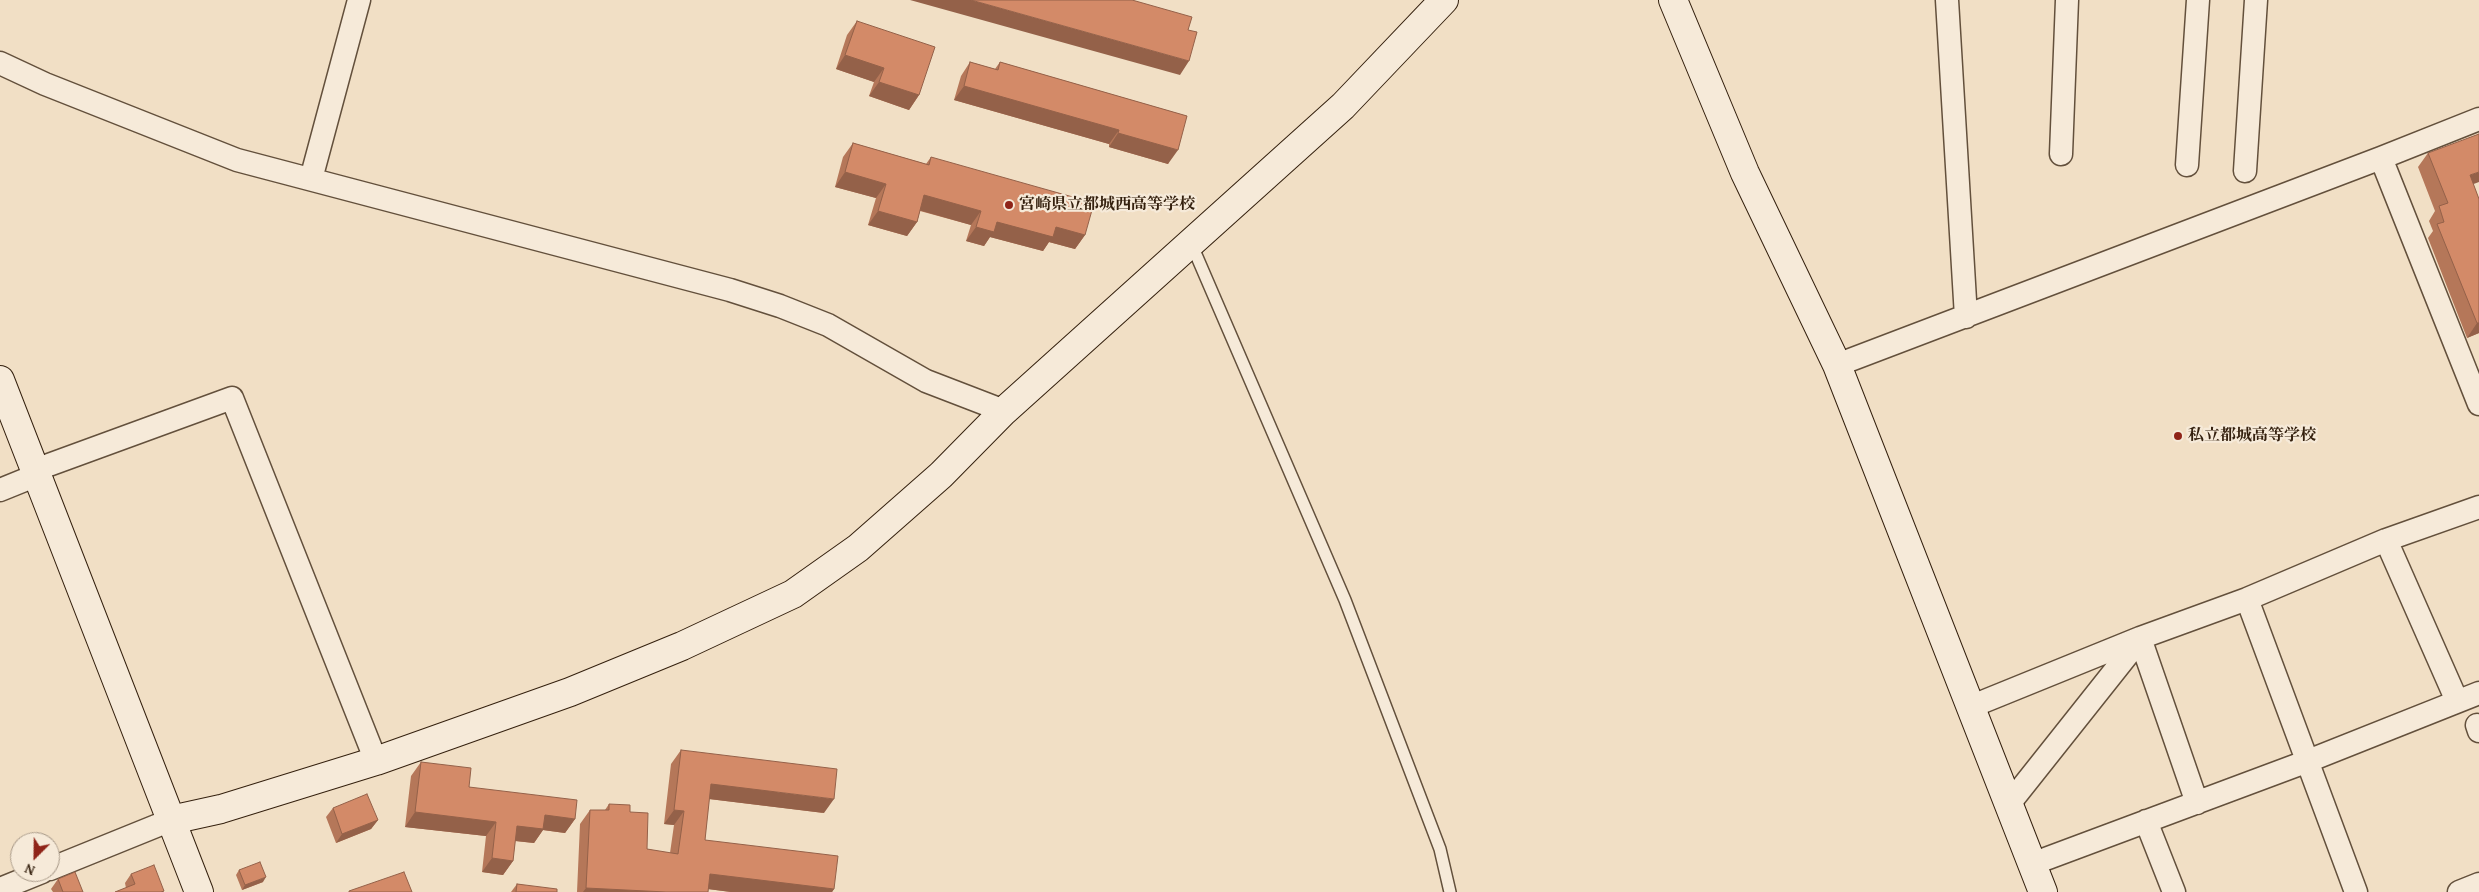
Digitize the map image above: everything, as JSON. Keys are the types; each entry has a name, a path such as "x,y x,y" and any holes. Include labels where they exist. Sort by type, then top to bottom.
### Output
{"street":[{"path":"311,179 359,0"},
{"path":"60,865 171,820 220,809 376,761 570,692 682,646 793,594 858,548 941,475 1004,411 1343,106 1444,0"},
{"path":"1673,0 1746,173 1837,366 2043,892"},
{"path":"1947,0 1966,317"},
{"path":"2061,154 2067,0"},
{"path":"2187,166 2198,0"},
{"path":"2245,171 2256,0"},
{"path":"0,63 45,84 237,160 730,290 780,306 828,325 926,381 1004,411"},
{"path":"1837,366 2381,158 2479,118"},
{"path":"2381,158 2479,404"},
{"path":"0,380 199,892"},
{"path":"0,490 36,473 232,398 376,761"},
{"path":"1970,706 2140,638 2247,599 2386,540 2479,506"},
{"path":"2386,540 2456,701"},
{"path":"2247,599 2356,892"},
{"path":"2140,638 2197,803"},
{"path":"2009,804 2140,638"},
{"path":"2032,864 2308,761 2479,693"},
{"path":"2146,821 2174,892"},
{"path":"0,889 17,882"},
{"path":"2459,892 2479,884"}],"lane":[{"path":"1191,243 1345,600 1440,849 1450,892"}],"building":[{"path":"971,0 1132,0 1192,17 1188,30 1197,32 1189,61"},
{"path":"857,21 935,47 919,95 879,82 884,68 845,55"},
{"path":"970,62 998,70 1000,62 1187,116 1178,150 1118,133 1119,130 964,86"},
{"path":"2479,134 2479,172 2470,175 2479,199 2479,323 2477,323 2437,224 2444,222 2439,206 2448,203 2428,153"},
{"path":"853,143 929,165 931,157 1094,203 1085,235 1056,227 1053,237 997,222 994,232 976,227 981,211 924,195 917,222 878,211 886,184 845,172"},
{"path":"681,750 837,769 834,799 711,784 705,840 838,856 834,889 710,874 708,892 586,888 590,810 609,810 609,804 630,805 630,812 648,813 647,849 678,854 684,811 674,810"},
{"path":"421,762 471,768 469,787 577,800 575,819 545,815 543,829 517,826 513,861 492,858 496,822 415,812"},
{"path":"367,794 378,820 342,834 333,808"},
{"path":"260,862 266,877 245,885 239,870"},
{"path":"154,865 164,891 115,892 135,884 131,874"},
{"path":"75,872 83,892 63,892 59,882 60,878"},
{"path":"404,872 412,892 349,892 349,891"},
{"path":"517,884 557,889 557,892 516,892"}],"place":[{"name":"宮崎県立都城西高等学校","path":"1009,205"},
{"name":"私立都城高等学校","path":"2178,436"}]}
